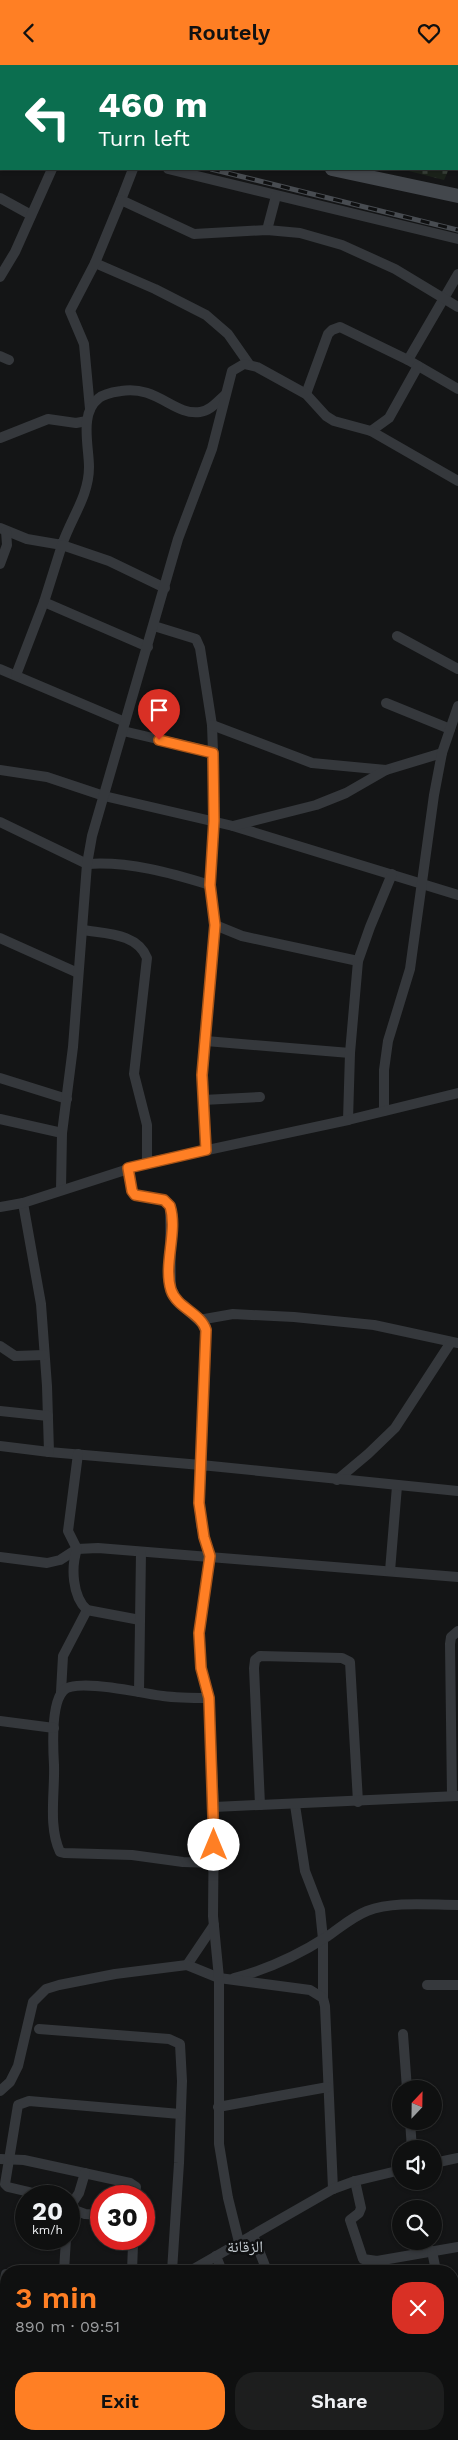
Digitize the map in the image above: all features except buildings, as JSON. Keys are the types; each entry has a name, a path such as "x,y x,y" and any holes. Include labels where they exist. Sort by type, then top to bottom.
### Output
{"main road":[{"path":"337,170 458,196"}],"street":[{"path":"0,277 15,252 52,170"},
{"path":"16,675 44,602 67,529 88,486 87,421 90,409 84,344 70,311 95,263 133,170"},
{"path":"172,170 458,239"},
{"path":"267,230 276,196"},
{"path":"0,198 31,215"},
{"path":"121,200 190,233 267,230 300,233 342,245 388,265 458,307"},
{"path":"95,263 155,289 206,315 228,334 250,364 306,394 326,416 342,424 371,431 458,481"},
{"path":"408,360 458,273"},
{"path":"306,394 325,340 336,327 354,332 458,389"},
{"path":"62,1189 62,1133 84,930 87,864 92,836 178,539 212,449 232,371 241,364 250,364"},
{"path":"371,431 389,418 418,366"},
{"path":"90,409 101,396 134,389 153,394 192,412 209,409 225,395"},
{"path":"0,438 48,419 76,423 87,421"},
{"path":"3,530 44,544 62,545 109,561 165,588"},
{"path":"0,563 7,545 3,530"},
{"path":"44,602 148,647"},
{"path":"154,626 196,639 200,648 212,725 214,821 210,885 215,925 202,1075 206,1150"},
{"path":"397,636 458,669"},
{"path":"0,669 124,727 213,753"},
{"path":"386,703 450,729"},
{"path":"384,1111 384,1070 388,1041 410,969 434,795 442,753 458,706"},
{"path":"212,725 312,763 386,770"},
{"path":"234,826 316,805 346,793 386,770 442,753"},
{"path":"0,770 47,777 104,796 234,826 458,895"},
{"path":"0,822 87,864 103,863 167,872 210,885"},
{"path":"348,1120 350,1053 358,961 392,874"},
{"path":"215,925 242,936 358,961"},
{"path":"84,930 130,939 139,945 147,958 134,1073 147,1125 147,1163"},
{"path":"0,938 78,973"},
{"path":"206,1041 350,1053"},
{"path":"0,1078 67,1099"},
{"path":"0,1207 23,1203 147,1163 348,1120 458,1093"},
{"path":"203,1099 260,1097"},
{"path":"0,1119 62,1133"},
{"path":"128,1168 132,1191 135,1195 164,1200 170,1206 171,1288 178,1302 199,1320 206,1330 199,1503 201,1525 210,1556 199,1633 201,1668 209,1698 214,1807 214,1925 224,1979 218,2107 222,2171 239,2242"},
{"path":"23,1203 41,1304 49,1452"},
{"path":"199,1320 233,1314 294,1317 374,1325 454,1342 395,1428 337,1480"},
{"path":"0,1346 15,1356 44,1355"},
{"path":"0,1411 48,1415"},
{"path":"0,1446 458,1491"},
{"path":"78,1454 68,1531 77,1549 73,1574 79,1597 87,1610 140,1620"},
{"path":"390,1571 397,1486"},
{"path":"0,1557 47,1563 60,1560 77,1549 210,1556 458,1577"},
{"path":"139,1692 141,1552"},
{"path":"87,1610 63,1656 61,1692 54,1727 55,1843 60,1852 132,1855 183,1862 214,1863"},
{"path":"214,1807 295,1805 455,1796 450,1644 451,1637 458,1631"},
{"path":"260,1805 254,1668 255,1661 260,1656 342,1658 350,1662 358,1802"},
{"path":"61,1692 74,1685 164,1696 209,1698"},
{"path":"0,1721 54,1727"},
{"path":"295,1805 305,1871 320,1910 323,1939 323,1998 333,2189"},
{"path":"224,1979 257,1972 323,1939 352,1917 368,1910 390,1906 458,1905"},
{"path":"187,1965 214,1925"},
{"path":"0,2091 10,2082 18,2066 33,2002 46,1989 115,1974 187,1965 224,1979 310,1990 323,1998"},
{"path":"427,1985 458,1985"},
{"path":"39,2029 176,2041 182,2048 172,2265"},
{"path":"403,2034 406,2080"},
{"path":"218,2107 328,2087"},
{"path":"15,2189 8,2187 5,2180 5,2159 18,2105 24,2101 180,2114"},
{"path":"442,2161 458,2158"},
{"path":"5,2159 24,2160 135,2185"},
{"path":"200,2265 333,2189 355,2181 392,2172"},
{"path":"80,2190 85,2173"},
{"path":"355,2181 361,2208 359,2213 350,2220 361,2254 366,2260 367,2265"},
{"path":"253,2235 265,2265"},
{"path":"366,2260 377,2261 458,2247"},
{"path":"64,2265 65,2250"},
{"path":"132,2265 133,2250"},
{"path":"432,2251 435,2265"},
{"path":"216,2256 220,2265"}],"green space":[{"path":"405,170 449,170 444,180"}],"railway":[{"path":"215,170 458,230"}],"district":[{"name":"الزقانة","path":"245,2246"}],"route":[{"path":"159,740 213,753 214,821 210,885 215,925 202,1075 206,1150 128,1168 132,1191 135,1195 164,1200 170,1206 170,1279 172,1293 182,1306 206,1327 204,1435 199,1503 201,1525 210,1556 199,1633 201,1668 209,1698 214,1845"}]}
